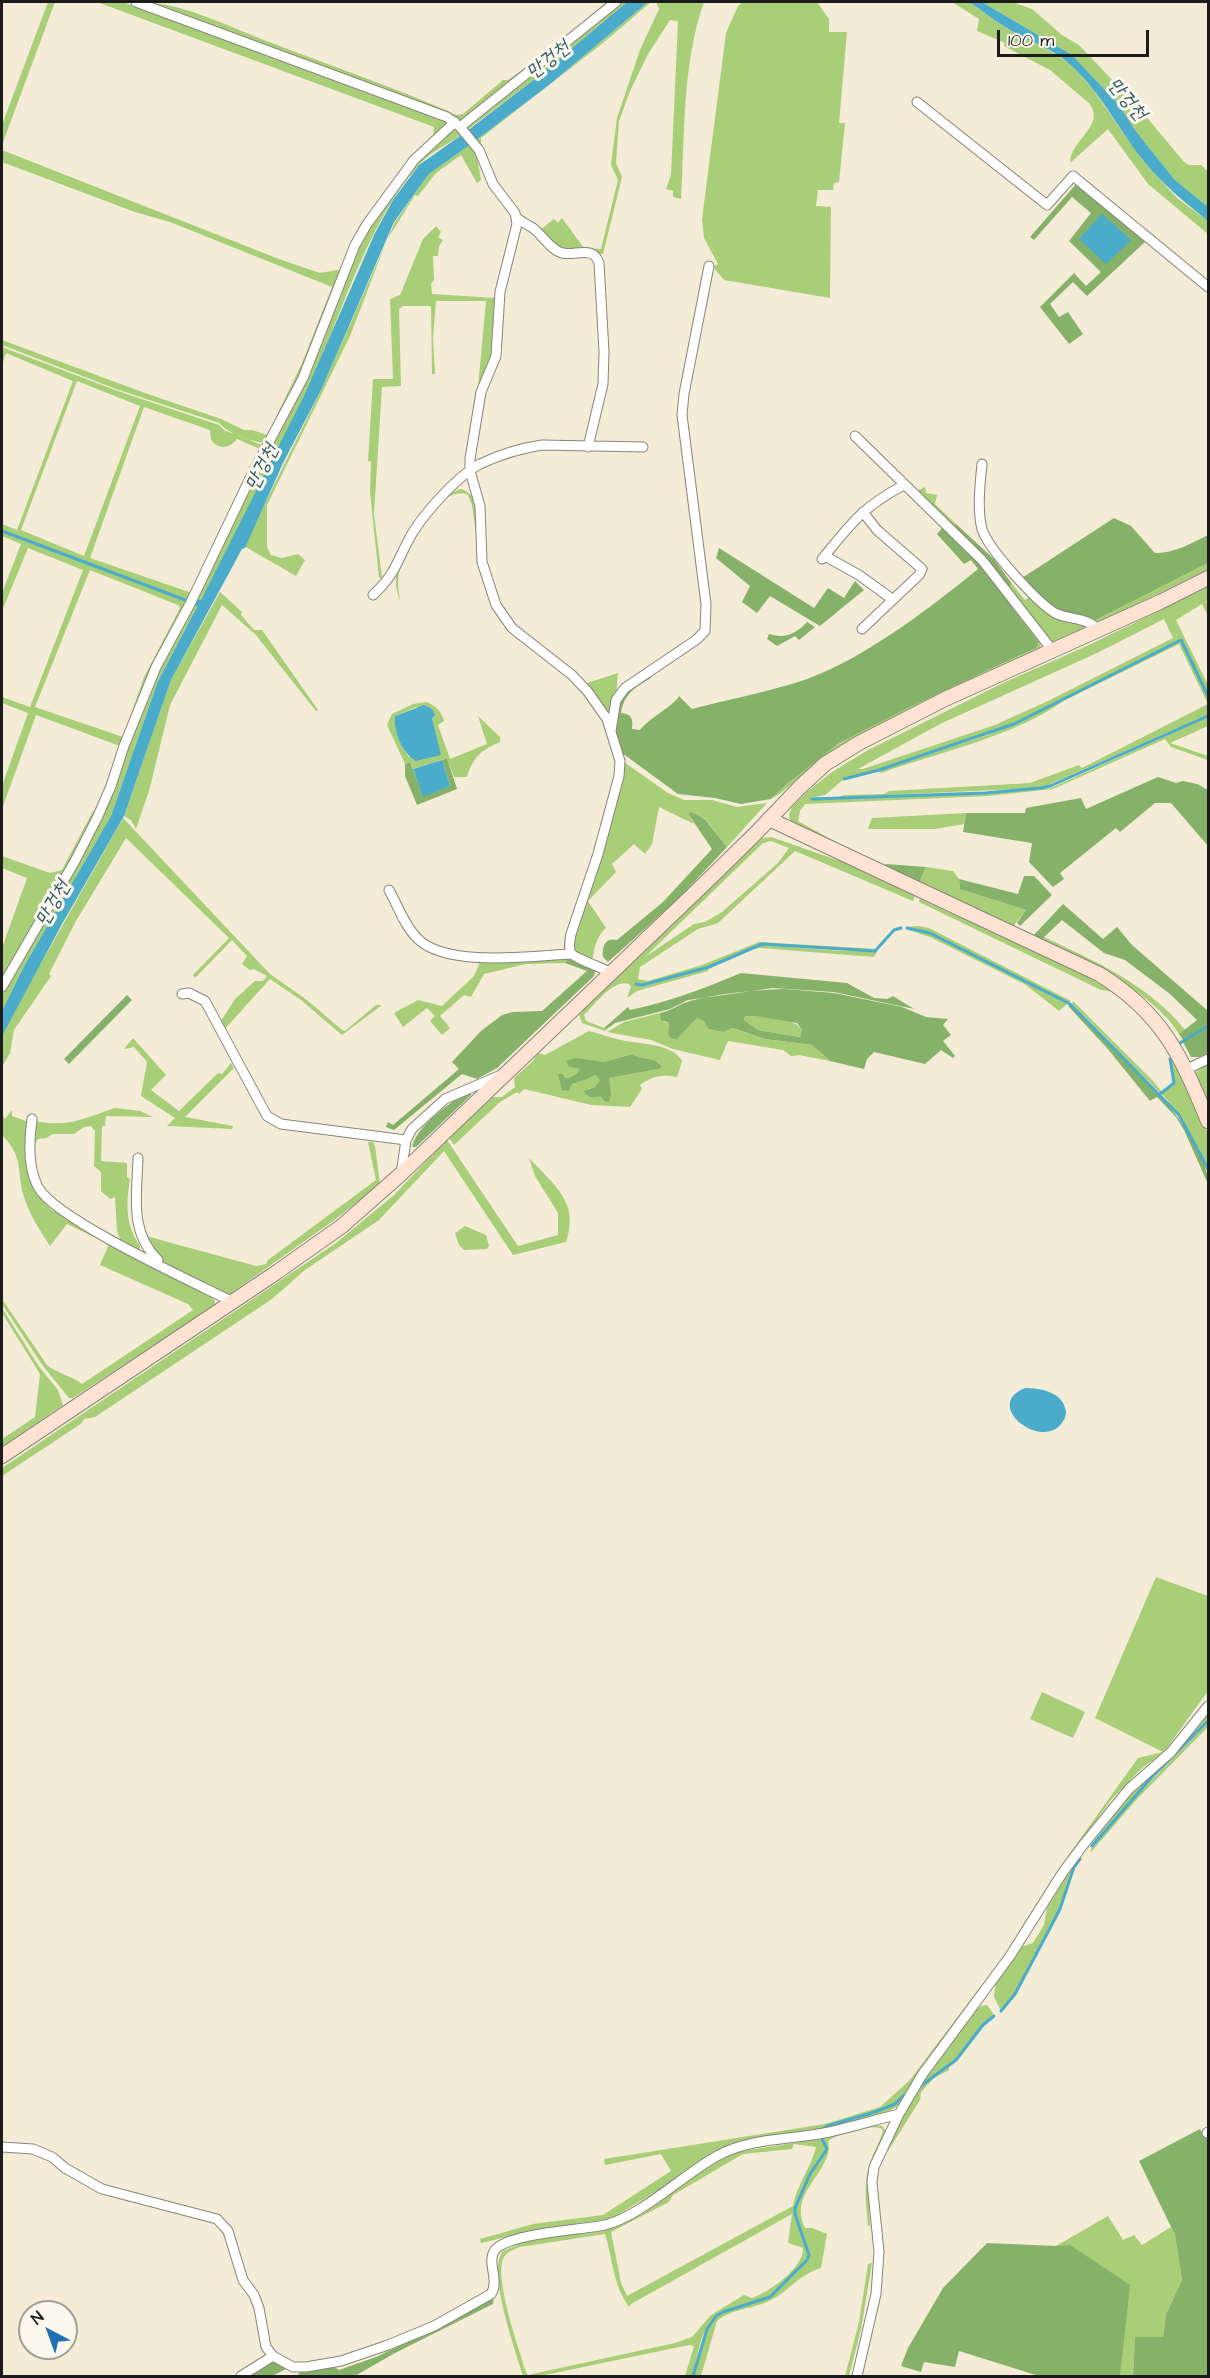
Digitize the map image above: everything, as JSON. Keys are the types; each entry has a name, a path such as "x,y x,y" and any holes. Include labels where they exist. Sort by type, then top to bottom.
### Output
{"main road":[{"path":"2,1456 342,1226 506,1073 769,819 800,786 842,753 945,699 1209,578"},
{"path":"769,819 1099,974 1119,987 1148,1011 1167,1035 1187,1069 1209,1120"}],"street":[{"path":"136,2 447,117 460,127 479,150 493,184 517,218 533,228 561,253 590,252 598,259 604,341 603,384 588,447"},
{"path":"2,987 75,861 98,816 156,667 191,602 252,474 303,378 355,245 367,224 414,160 460,127 616,2"},
{"path":"917,102 1047,206 1073,176 1209,287"},
{"path":"517,218 500,292 496,356 482,392 470,459 470,471 480,506 482,562 496,605 512,628 572,675 588,692 607,719 620,761 619,776 598,854 571,934 571,954"},
{"path":"611,731 616,700 625,688 696,640 705,631 707,624 705,590 682,415 684,394 710,266"},
{"path":"855,436 982,560 1053,651"},
{"path":"373,595 394,572 408,541 430,509 480,464 527,447 542,445 643,447"},
{"path":"982,464 981,521 989,542 1025,585 1054,612 1090,622 1097,629"},
{"path":"892,599 859,575 824,558 856,518 884,495 904,485"},
{"path":"862,629 920,575 922,569 877,530 863,512"},
{"path":"389,890 412,933 438,953 471,957 571,954 610,972"},
{"path":"182,994 196,995 205,1001 255,1096 272,1120 281,1124 406,1140"},
{"path":"1187,1069 1209,1059"},
{"path":"400,1173 406,1140 412,1130 445,1099 506,1073"},
{"path":"32,1119 32,1166 39,1188 49,1201 94,1230 231,1301"},
{"path":"138,1158 138,1228 147,1249 165,1267"},
{"path":"857,2376 876,2294 879,2252 872,2182 874,2167 899,2114 922,2075 1010,1956 1063,1872 1084,1844 1129,1789 1171,1752 1209,1707"},
{"path":"2,2147 33,2149 52,2157 65,2168 102,2189 217,2219 228,2231 243,2280 259,2308 266,2347 273,2356 293,2367 306,2367 341,2361 411,2336 491,2294 495,2282 492,2256 503,2244 541,2234 608,2224 646,2203 717,2156 743,2145 824,2133 899,2114"},
{"path":"241,2376 273,2356"}],"green space":[{"path":"48,2 55,2 2,145 2,125"},
{"path":"97,2 123,2 443,120 447,124 416,155 433,136 434,127"},
{"path":"137,2 171,6 206,16 457,115 463,114 503,80 508,80 554,47 606,2 614,2 460,122"},
{"path":"618,2 627,2 540,75 467,130 466,126 539,67 543,70 548,66 545,62"},
{"path":"648,2 651,2 603,43 481,138 481,147 475,141 549,85"},
{"path":"656,2 704,2 688,75 681,199 673,197 673,191 666,189 671,175 678,21 670,20 648,54 630,91 619,121 616,163 622,177 603,254 561,250 539,231 554,219 558,223 562,218 584,248 601,249 618,180 611,165 617,118 640,50 659,9"},
{"path":"743,2 817,2 829,19 829,32 847,32 839,123 845,123 839,182 834,183 833,190 818,190 816,206 831,207 830,298 724,280 713,267 718,264 704,238 702,219 726,33 738,6"},
{"path":"952,2 969,2 1006,28 1071,64 1091,87 1141,158 1161,181 1177,198 1208,221 1208,234 1148,184 1108,129 1070,163 1075,147 1093,120 1090,104 1050,70 1004,46 1005,43 977,31 979,19"},
{"path":"982,2 1012,2 1032,9 1062,35 1079,45 1139,108 1184,162 1189,165 1201,165 1208,172 1208,207 1174,179 1135,130 1119,105 1072,55"},
{"path":"454,129 463,134 433,153 418,166 399,190 368,245 306,393 201,600 196,600 197,607 158,681 111,816 23,968 2,1011 2,990 76,861 157,667 286,413 356,246 397,183 450,130"},
{"path":"471,144 476,151 481,180 477,183 461,155 436,173 418,196 415,195 387,240 395,222 429,174"},
{"path":"2,150 279,259 320,273 343,269 309,358 278,422 276,417 302,363 332,287 170,222 135,212 2,162"},
{"path":"1077,183 1145,242 1087,296 1073,282 1050,304 1059,317 1068,312 1083,334 1069,344 1040,307 1074,273 1086,286 1101,272 1069,241 1091,213 1072,197 1034,240 1030,237"},
{"path":"436,226 441,232 438,237 443,240 439,246 438,256 433,256 432,294 496,298 494,345 489,368 478,387 486,301 436,301 433,338 435,374 432,374 431,306 403,306 399,309 401,386 382,387 374,514 382,578 379,578 370,492 371,462 368,461 373,379 393,379 390,299 400,295 423,239"},
{"path":"386,242 350,336 267,505 267,547 271,555 282,558 298,554 305,560 296,576 244,546 322,388"},
{"path":"2,340 221,419 244,430 270,436 264,443 246,439 234,434 219,423 116,389 2,345"},
{"path":"2,347 115,390 219,425 224,430 264,446 262,450 237,439 221,447 211,440 210,430 144,407 90,558 192,593 189,600 2,530 2,524 17,530 73,381 6,353 2,365","holes":["77,381 140,406 84,556 21,530"]},
{"path":"925,487 926,493 937,495 935,504 956,524 952,528 915,492"},
{"path":"461,489 472,496 477,541 472,505 468,495 457,494 446,498 425,521 408,550 399,573 400,601 396,578 411,540 420,526 430,513 440,502 451,494"},
{"path":"1114,518 1131,526 1155,553 1175,550 1208,535 1208,563 1092,622 1055,609 1022,578"},
{"path":"956,524 994,559 1012,584 1008,587 952,528"},
{"path":"943,527 976,557 1038,638 1041,647 1039,650 904,712 851,740 825,756 771,799 820,756 862,730 1036,648 1036,639 1014,609 981,568"},
{"path":"942,528 985,571 1036,639 1038,643 1036,648 907,708 839,743 771,799 741,804 715,798 678,794 618,750 615,719 622,693 649,674 651,678 631,692 622,706 621,713 631,718 632,729 640,730 679,696 692,709 795,683 842,663 891,634 978,569 971,560 964,564 937,534"},
{"path":"2,531 188,601 120,746 36,715 2,809 2,786 28,713 2,703 2,697 30,707 83,570 28,548 2,611 2,593 21,544 2,536","holes":["90,570 178,605 180,608 144,677 123,737 35,707"]},
{"path":"719,548 814,608 828,588 844,598 855,581 864,590 820,626 770,596 757,613 742,602 750,586 716,558"},
{"path":"1208,563 1208,569 1099,623 1092,622"},
{"path":"1012,584 1025,600 1031,596 1088,626 1057,642 1050,641 1008,587"},
{"path":"1208,587 1206,601 1208,616 1202,604 1176,620 1208,685 1208,704 1179,644 1001,733 881,773 879,771 1010,726 844,779 825,795 811,798 986,794 1051,788 1208,717 1208,726 1170,743 1208,756 1208,760 1171,747 1165,739 1053,789 988,796 805,804 800,811 798,821 861,856 790,821 789,814 792,807 807,792 832,772 868,750 1003,683 1089,645","holes":["1164,619 1173,638 995,725 858,769 940,724 1097,653"]},
{"path":"220,592 242,612 241,615 254,630 262,630 318,710 316,711 255,634 222,605 170,705 149,791 136,829 131,820 124,816 171,680"},
{"path":"501,603 504,611 514,623 587,683 618,673 616,698 608,718 593,695 512,624 499,604"},
{"path":"807,622 815,627 799,640 795,636 777,646 767,639 769,634 780,636 790,634 799,630"},
{"path":"426,702 440,712 444,721 438,725 450,759 487,744 478,716 500,737 500,742 479,755 472,764 467,777 454,777 447,758 413,769 410,762 405,764 387,725 392,714 413,704","holes":["416,707 435,715 409,757 398,738 395,716"]},
{"path":"1208,704 1208,715 1041,788 840,797 884,794 889,791 1030,783 1079,765 1082,768"},
{"path":"447,758 457,789 417,805 405,776 405,764 410,762 423,796 450,786 442,760"},
{"path":"621,760 668,793 684,800 712,800 737,807 767,803 727,847 705,818 689,815 694,824 659,807 652,844 645,854 634,844 612,864 616,872 588,901 606,928 596,943 593,961 577,954 572,945"},
{"path":"1158,777 1176,783 1183,781 1197,784 1208,790 1208,846 1171,803 1155,803 1120,832 1116,828 1060,873 1064,879 1053,887 1029,862 1032,843 963,832 966,813 1025,813 1026,808 1081,798 1086,809"},
{"path":"93,811 97,811 62,878 2,982 2,948 27,878 2,868 2,856 50,873 62,870"},
{"path":"690,812 705,819 727,847 678,899 608,962 603,957 603,949 607,941 617,940 663,902 712,849 689,815"},
{"path":"966,813 964,824 935,829 868,829 872,818"},
{"path":"123,818 270,974 307,1000 342,1030 345,1031 376,1005 382,1005 342,1035 301,1000 270,979 223,1031 219,1024 235,999 255,981 263,981 267,976 254,969 250,970 242,964 247,956 232,940 195,978 193,975 229,938 126,838 76,921 49,974 51,976 14,1030 10,1053 2,1067 2,1036 8,1022"},
{"path":"771,837 843,862 915,896 913,901 795,851 718,923 698,929 640,967 638,979 648,981 702,965 759,942 878,949 842,950 762,944 708,967 642,984 636,983 642,986 709,968 708,971 637,991 627,998 631,987 629,984 617,985 584,1015 586,1021 607,1029 605,1031 582,1023 579,1014 763,838","holes":["771,841 789,848 778,863 722,912 705,922 694,924 645,957 763,843"]},
{"path":"886,864 926,867 918,885 881,868"},
{"path":"926,867 953,871 959,879 960,889 1026,910 1012,928 918,885"},
{"path":"1024,876 1034,876 1052,895 1020,926 1017,923 1026,910 960,889 959,879 1018,894"},
{"path":"920,899 1085,975 1114,992 1101,990 919,902"},
{"path":"1063,904 1103,939 1117,927 1132,945 1208,1011 1208,1025 1183,1040 1179,1034 1197,1020 1170,994 1125,960 1104,953 1062,920 1040,941 1032,937"},
{"path":"907,927 929,928 1071,1001 1068,1003 931,932"},
{"path":"905,929 931,934 1067,1004 1059,1011 1026,985 930,937"},
{"path":"1044,937 1102,965 1138,987 1171,1014 1185,1030 1179,1034 1167,1018 1135,991 1040,941"},
{"path":"762,945 842,951 878,950 874,957 760,948 748,950"},
{"path":"567,959 565,963 526,964 484,974 471,997 464,995 440,1016 450,1028 442,1035 430,1021 435,1016 427,1008 403,1027 394,1013 418,1000 442,1006 474,976 480,962"},
{"path":"567,959 592,966 594,976 497,1068 477,1079 462,1074 394,1130 386,1127 388,1122 393,1125 459,1069 452,1062 481,1031 502,1015 513,1012 542,1011 587,971 565,963"},
{"path":"741,973 847,983 874,998 887,999 893,996 914,1009 834,992 773,988 688,1000 670,1009 604,1028 628,1007 630,1010 673,999"},
{"path":"784,989 834,993 902,1007 926,1017 948,1019 943,1025 951,1035 943,1041 955,1056 953,1058 941,1050 925,1064 874,1052 867,1059 864,1069 830,1061 812,1045 765,1039 732,1028 723,1032 708,1029 704,1021 697,1018 676,1040 668,1033 669,1023 661,1020 660,1013 701,998","holes":["745,1016 756,1016 797,1023 802,1030 800,1037 758,1030 744,1020"]},
{"path":"127,995 132,1000 69,1064 64,1059"},
{"path":"1073,1001 1162,1092 1160,1093 1072,1004"},
{"path":"1071,1005 1154,1088 1175,1114 1204,1162 1208,1184 1176,1117 1157,1097 1150,1101 1107,1048 1068,1006"},
{"path":"660,1013 664,1022 669,1023 668,1033 675,1040 697,1018 705,1021 708,1029 723,1032 731,1028 765,1039 812,1045 830,1061 799,1055 791,1056 783,1050 728,1041 720,1060 673,1049 651,1040 607,1032 624,1022"},
{"path":"745,1016 776,1017 791,1021 802,1030 800,1037 758,1030 744,1020"},
{"path":"1208,1027 1208,1053 1199,1057 1191,1057 1183,1042"},
{"path":"589,1031 665,1048 678,1055 682,1061 677,1077 657,1076 640,1085 642,1089 630,1107 591,1105 524,1089 519,1094 517,1092 500,1102 454,1145 449,1138 493,1097 502,1097 515,1087 514,1078 532,1062 538,1053 545,1055","holes":["632,1054 662,1065 659,1069 608,1078 611,1094 601,1096 588,1089 595,1087 600,1080 595,1075 572,1084 569,1090 562,1090 563,1074 565,1078 570,1077 580,1069 569,1067 595,1061 604,1062"]},
{"path":"133,1038 166,1075 151,1090 179,1111 218,1073 222,1074 231,1063 234,1068 185,1117 233,1126 232,1129 167,1126 175,1118 141,1096 147,1062 134,1047 124,1049"},
{"path":"632,1054 655,1061 662,1066 659,1069 609,1078 611,1094 609,1102 604,1101 601,1096 589,1097 584,1091 595,1087 600,1080 595,1075 572,1084 569,1091 562,1090 558,1074 563,1074 565,1078 576,1074 580,1069 569,1067 566,1061 575,1058 604,1062"},
{"path":"1173,1055 1208,1134 1208,1168 1180,1115 1162,1094 1175,1083 1171,1058"},
{"path":"1208,1063 1208,1109 1195,1077 1197,1071"},
{"path":"469,1091 471,1095 416,1147 412,1147 427,1123"},
{"path":"115,1108 140,1111 153,1117 106,1116 105,1126 102,1126 101,1161 127,1163 127,1177 130,1179 129,1222 140,1250 121,1242 117,1231 115,1197 110,1199 101,1191 101,1172 94,1166 95,1131 91,1126 84,1127 74,1134 53,1134 38,1139 33,1147 35,1121 67,1123"},
{"path":"12,1110 12,1116 29,1122 28,1170 35,1189 52,1210 207,1292 215,1301 214,1306 73,1398 69,1398 43,1366 2,1304 2,1299 47,1365 82,1384 193,1310 188,1304 100,1265 109,1244 67,1224 50,1246 27,1206 17,1159 2,1135 2,1116 5,1119"},
{"path":"447,1140 518,1246 558,1235 558,1213 535,1176 529,1158 555,1186 567,1205 570,1216 566,1242 513,1255 444,1151 379,1220 305,1270 272,1299 95,1417 84,1419 82,1423 2,1476 2,1468 336,1243 394,1195"},
{"path":"368,1142 373,1142 375,1146 380,1184 333,1221 227,1296 160,1261 146,1236 256,1266 266,1264 268,1260 376,1180"},
{"path":"465,1226 486,1235 489,1246 487,1249 464,1250 459,1245 455,1233"},
{"path":"2,1308 40,1368 58,1390 63,1405 2,1447 2,1439 35,1417 40,1374 2,1313"},
{"path":"1156,1577 1208,1596 1208,1691 1164,1752 1141,1769 1111,1800 1019,1931 1060,1867 1138,1758 1163,1752 1095,1718"},
{"path":"1042,1692 1085,1712 1073,1738 1030,1719"},
{"path":"1208,1711 1208,1720 1090,1845 1089,1843 1119,1804"},
{"path":"1208,1723 1208,1727 1138,1798 1091,1852 1091,1849 1136,1796"},
{"path":"1079,1859 1070,1875 1060,1906 1042,1945 1015,1992 1000,2009 994,1997 996,1980 1021,1947 1033,1943 1044,1925 1047,1908"},
{"path":"1006,1953 1007,1955 899,2105 883,2115 823,2132 731,2145 608,2221 519,2234 481,2243 480,2239 533,2224 603,2215 671,2171 661,2154 605,2165 604,2159 825,2124 880,2107 909,2081"},
{"path":"987,2005 994,2015 983,2024 955,2060 917,2088 976,2010"},
{"path":"949,2067 949,2070 934,2078 921,2092 920,2100 888,2151 885,2147 914,2092"},
{"path":"875,2125 882,2126 886,2131 871,2168 868,2183 870,2226 868,2226 866,2210 866,2179 871,2159 883,2131 875,2127 864,2128"},
{"path":"1200,2129 1204,2136 1208,2135 1208,2376 1133,2376 1135,2337 1163,2337 1166,2314 1182,2280 1175,2235 1139,2161"},
{"path":"840,2134 828,2141 828,2149 823,2139"},
{"path":"818,2139 825,2143 826,2149 809,2174 794,2214 808,2255 807,2259 785,2283 766,2298 727,2310 718,2314 711,2321 702,2338 693,2376 685,2376 694,2346 689,2345 540,2376 523,2376 500,2293 499,2261 503,2251 526,2241 607,2228 726,2156 743,2151","holes":["794,2144 816,2147 793,2206 627,2296 621,2283 611,2232 669,2202 673,2195 743,2154 792,2149","792,2214 788,2243 803,2248 802,2256 792,2271 776,2285 759,2295 752,2298 744,2295 711,2315 692,2337 675,2343 528,2375 526,2372 504,2296 502,2266 504,2257 509,2252 520,2247 605,2234 616,2281 629,2307"]},
{"path":"828,2149 825,2162 806,2192 801,2215 805,2228 812,2228 827,2234 821,2268 805,2275 769,2301 728,2314 717,2321 701,2376 694,2376 707,2329 716,2317 724,2312 770,2297 808,2260 810,2255 796,2208 810,2174"},
{"path":"1108,2216 1123,2240 1134,2235 1142,2245 1171,2227 1175,2235 1182,2280 1166,2314 1163,2337 1135,2337 1133,2376 1120,2376 1122,2345 1056,2246"},
{"path":"987,2243 1070,2245 1130,2285 1120,2376 1039,2376 959,2351 955,2367 924,2362 921,2372 901,2366 908,2348 943,2288"},
{"path":"872,2263 861,2329 849,2376 845,2376 859,2322 868,2264"},
{"path":"494,2297 493,2304 393,2354 355,2376 297,2376 301,2371 329,2364 339,2370 376,2357 464,2315"},
{"path":"274,2361 286,2369 272,2376 245,2376 269,2362"}],"water":[{"path":"627,2 648,2 549,85 475,141 467,131 540,75"},
{"path":"969,2 982,2 1072,55 1119,105 1135,130 1174,179 1208,207 1208,221 1173,192 1150,168 1092,88 1073,67 1051,51 1005,27"},
{"path":"463,134 471,144 429,174 394,222 322,388 283,463 245,548 242,549 171,680 124,816 62,924 2,1036 2,1011 23,968 111,816 158,681 197,607 194,603 196,600 201,600 304,396 375,233 393,200 419,165"},
{"path":"1102,214 1131,240 1106,264 1079,239"},
{"path":"424,705 432,709 435,715 432,719 441,755 416,761 407,753 400,741 395,728 395,716"},
{"path":"442,760 450,786 423,797 413,769"},
{"path":"1025,1388 1050,1392 1061,1400 1066,1414 1057,1428 1047,1432 1037,1431 1017,1420 1011,1412 1010,1403 1014,1395"}],"waterway":[{"path":"2,531 188,601"},
{"path":"844,779 879,770 1014,724 1181,640 1208,696"},
{"path":"812,799 985,793 1041,788 1208,716"},
{"path":"636,984 642,985 709,967 762,944 875,951 894,930 901,928"},
{"path":"907,928 930,933 1070,1004 1179,1115 1208,1169"},
{"path":"1180,1043 1208,1026"},
{"path":"1160,1094 1174,1083 1170,1059"},
{"path":"1092,1846 1151,1778 1208,1721"},
{"path":"1001,2011 1015,1994 1060,1909 1074,1867 1080,1859"},
{"path":"918,2088 956,2060 983,2025 994,2016"},
{"path":"822,2130 827,2126 895,2104 904,2095"},
{"path":"693,2376 707,2329 716,2316 770,2297 807,2260 809,2255 795,2208 810,2174 827,2149 822,2139"}],"water label":[{"name":"만겅천","path":"549,61"},
{"name":"만겅천","path":"1126,100"},
{"name":"만겅천","path":"263,468"},
{"name":"만겅천","path":"54,904"}]}
